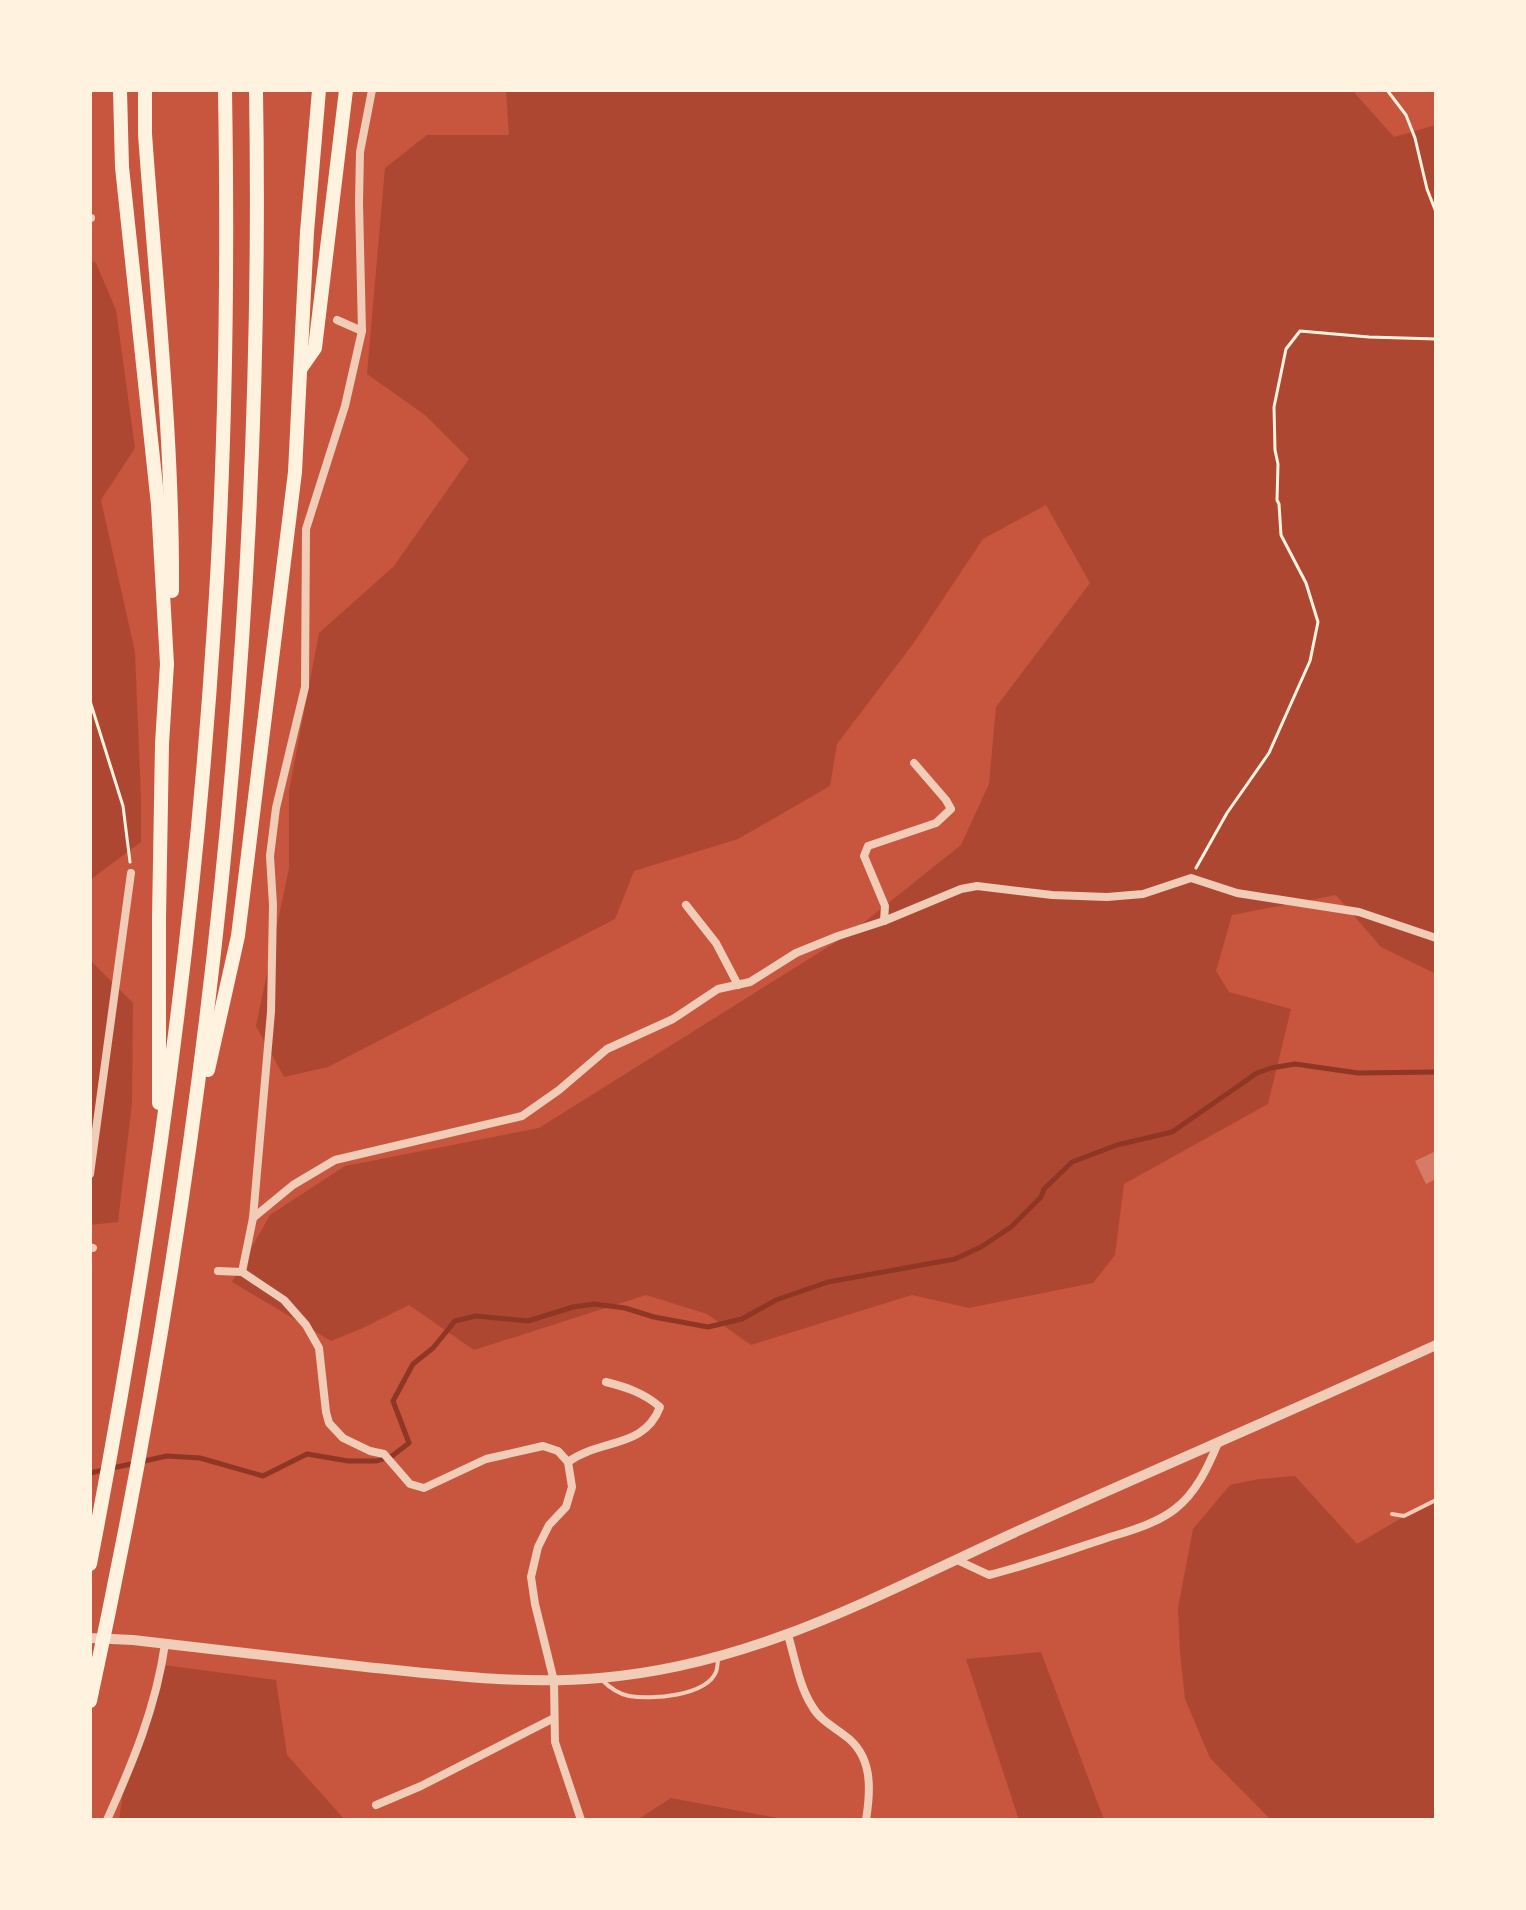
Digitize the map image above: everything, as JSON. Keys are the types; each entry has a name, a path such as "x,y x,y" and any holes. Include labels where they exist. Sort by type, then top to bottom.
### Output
{"highway":[{"path":"120,90 122,167 158,505 167,664"},
{"path":"145,90 145,134 163,344 172,510 172,591 162,744 159,1159"},
{"path":"90,1564 159,1159 183,977 199,818 214,625 225,379 225,90"},
{"path":"90,1701 142,1437 188,1162 210,995 243,626 255,378 256,90"},
{"path":"188,1162 238,936 295,472 307,232 319,90"},
{"path":"300,369 315,348 346,90"}],"street":[{"path":"242,1272 253,1218 271,1012 273,905 270,856 276,808 305,687 306,529 345,406 362,331 360,152 372,90"},
{"path":"337,320 362,331"},
{"path":"884,921 885,906 864,856 868,846 936,823 951,809 914,763"},
{"path":"90,1174 131,873"},
{"path":"253,1218 293,1185 335,1160 522,1116 559,1090 607,1049 673,1019 718,989 750,982 796,953 961,889 977,886 1052,895 1107,897 1143,894 1191,878 1237,893 1359,912 1436,938"},
{"path":"686,905 716,943 738,985"},
{"path":"218,1271 242,1272 284,1300 306,1325 319,1348 329,1423 343,1438 384,1454 410,1484 424,1488 486,1459 543,1446 558,1451 568,1462 572,1487 566,1507 549,1525 538,1547 531,1577 554,1681 555,1742 581,1820"},
{"path":"90,1638 427,1673 554,1681 601,1678 689,1665 788,1635 865,1603 1436,1345"},
{"path":"568,1462 581,1452 638,1435 654,1422 660,1407 648,1397 606,1382"},
{"path":"957,1560 989,1575 1151,1523 1187,1499 1206,1471 1218,1443"},
{"path":"788,1635 811,1705 820,1718 849,1738 861,1752 869,1772 866,1820"},
{"path":"107,1820 155,1697 165,1644"},
{"path":"376,1805 421,1786 554,1718"}],"lane":[{"path":"1392,1514 1404,1516 1436,1500"},
{"path":"601,1678 614,1691 630,1696 677,1694 692,1691 709,1680 715,1674 718,1658"}],"path":[{"path":"1387,90 1406,115 1436,212"},
{"path":"1191,878 1227,813 1269,753 1310,661 1318,622 1306,583 1281,535 1274,407 1286,349 1300,331 1436,339"},
{"path":"90,701 123,806 131,873"}],"shaded area":[{"path":"506,90 1352,90 1394,137 1436,125 1436,974 1381,947 1336,895 1232,915 1216,971 1229,992 1291,1009 1268,1104 1124,1184 1115,1255 1093,1283 969,1308 912,1295 751,1345 707,1314 646,1295 474,1350 409,1305 331,1341 232,1282 270,1215 345,1166 539,1128 852,932 961,845 989,784 996,707 1090,583 1046,505 983,539 913,644 837,744 830,786 738,839 634,871 615,919 328,1067 284,1077 256,1026 289,868 289,791 319,633 394,566 469,459 425,415 367,374 385,168 427,135 509,135"},
{"path":"90,260 96,263 116,310 135,448 101,500 135,652 141,842 90,880"},
{"path":"90,960 133,1003 132,1103 118,1222 90,1225"},
{"path":"1295,1476 1357,1544 1436,1498 1436,1820 1271,1820 1210,1758 1185,1699 1178,1608 1193,1529 1230,1485"},
{"path":"1041,1652 1104,1820 1019,1820 966,1659"},
{"path":"164,1665 276,1680 287,1755 345,1820 119,1820 124,1787"},
{"path":"671,1798 778,1818 780,1820 637,1820"}],"building":[{"path":"1436,1151 1436,1179 1426,1184 1415,1161"}],"waterway":[{"path":"90,1473 167,1456 200,1458 263,1476 307,1454 348,1461 377,1461 392,1456 409,1443 393,1401 413,1364 433,1348 455,1321 476,1316 528,1321 594,1304 708,1327 742,1319 776,1300 828,1282 955,1259 981,1247 1011,1227 1072,1162 1117,1145 1172,1132 1257,1073 1271,1068 1295,1064 1358,1073 1436,1072"}]}
